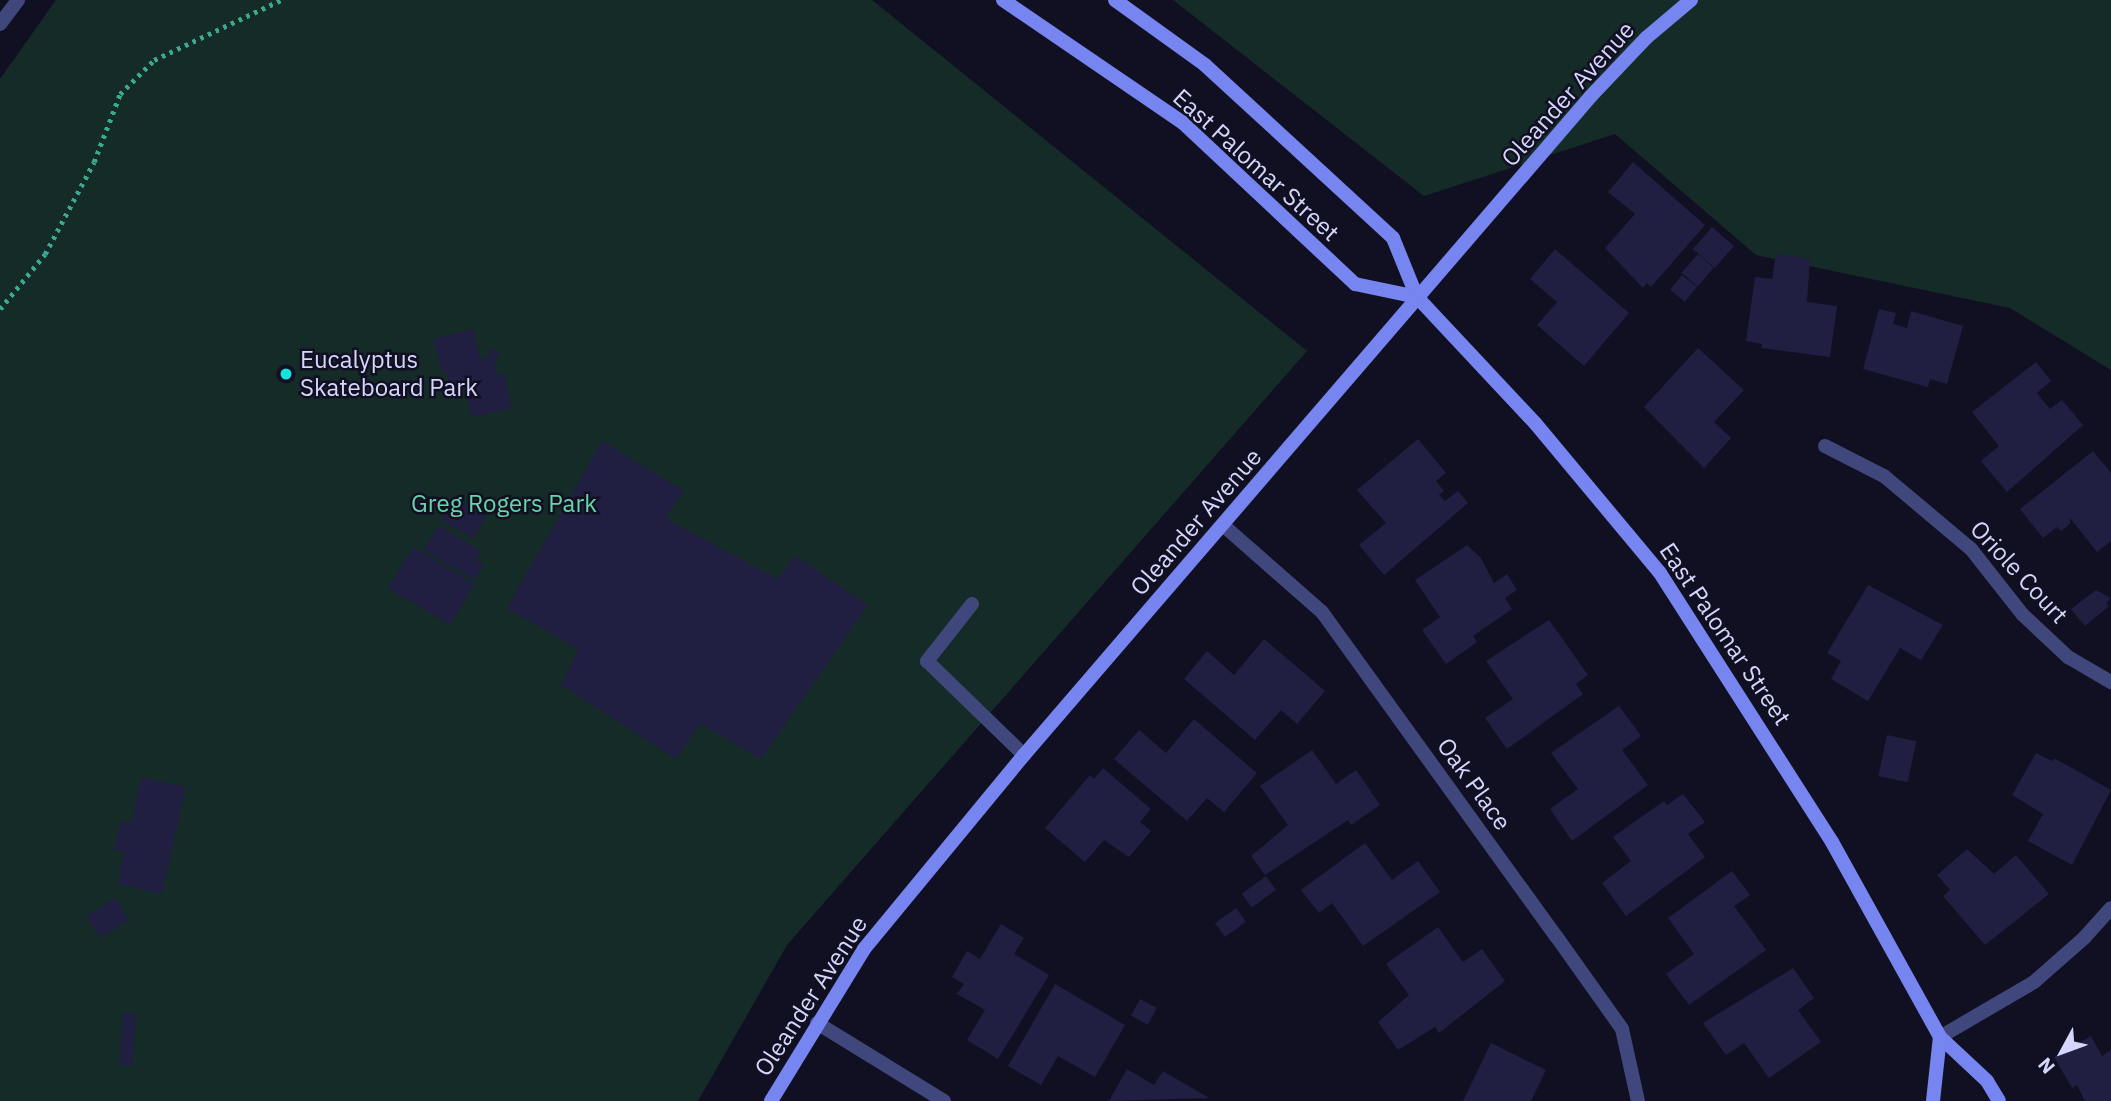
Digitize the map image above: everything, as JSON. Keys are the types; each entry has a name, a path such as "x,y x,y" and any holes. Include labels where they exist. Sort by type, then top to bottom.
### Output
{"main road":[{"name":"East Palomar Street","path":"1003,0 1182,123 1354,284 1417,297"},
{"name":"East Palomar Street","path":"1115,0 1205,65 1393,238 1417,297 1535,424 1660,573 1832,842 1940,1037 1987,1081 1999,1101"},
{"name":"Oleander Avenue","path":"771,1101 864,949 1024,755 1224,526 1417,297 1474,236 1591,96 1646,38 1690,0"},
{"path":"1933,1101 1940,1037"}],"street":[{"path":"0,24 18,0"},
{"name":"Oriole Court","path":"1825,446 1884,476 1971,549 2023,615 2068,657 2111,682"},
{"name":"Oak Place","path":"1224,526 1322,612 1563,946 1622,1029 1638,1101"},
{"path":"972,604 927,661 1024,755"},
{"path":"1940,1037 2034,982 2111,908"},
{"path":"817,1023 944,1101"}],"path":[{"path":"0,309 45,254 94,162 120,94 154,60 281,0"}],"green space":[{"name":"Greg Rogers Park","path":"56,0 872,0 1307,351 787,945 698,1101 0,1101 0,79"},
{"path":"1173,0 2111,0 2111,370 2010,308 1756,255 1615,134 1424,196"}],"building":[{"path":"1633,162 1705,225 1651,287 1647,283 1643,288 1605,248 1635,214 1608,192"},
{"path":"1712,227 1734,246 1715,268 1693,249"},
{"path":"1555,249 1629,313 1584,366 1537,325 1557,302 1530,279"},
{"path":"1698,254 1714,268 1697,287 1682,273"},
{"path":"1776,254 1810,259 1807,302 1837,306 1830,357 1761,348 1762,344 1746,341 1755,277 1772,279"},
{"path":"1682,275 1697,287 1685,302 1670,290"},
{"path":"1879,309 1896,313 1893,324 1907,328 1911,311 1963,326 1947,384 1930,379 1928,387 1863,369"},
{"path":"473,329 480,359 488,357 491,348 500,353 494,362 498,375 504,373 512,408 472,417 464,386 456,388 453,398 444,393 450,383 447,372 442,373 433,339"},
{"path":"1698,348 1744,390 1714,422 1731,438 1704,468 1644,407"},
{"path":"2036,362 2051,381 2037,393 2050,409 2062,400 2083,425 2007,492 1981,461 1999,446 1972,412"},
{"path":"1418,439 1446,473 1436,481 1444,491 1439,495 1445,501 1458,491 1468,503 1384,575 1359,545 1386,523 1357,490"},
{"path":"602,441 684,491 665,518 777,579 795,556 868,605 761,759 700,723 676,759 561,685 578,649 507,608"},
{"path":"2093,451 2111,473 2111,541 2097,552 2070,518 2070,524 2061,531 2057,527 2043,538 2020,509"},
{"path":"454,498 486,516 474,539 441,521"},
{"path":"438,526 481,551 476,560 484,564 475,580 424,550"},
{"path":"1467,545 1481,558 1494,583 1507,574 1517,590 1505,598 1512,609 1473,636 1477,642 1446,664 1422,630 1440,617 1415,580"},
{"path":"413,547 475,584 450,625 388,588"},
{"path":"1868,585 1943,625 1921,660 1900,648 1868,701 1831,679 1841,661 1827,653"},
{"path":"2096,590 2111,598 2106,603 2109,606 2085,626 2071,609"},
{"path":"1549,620 1588,675 1576,684 1583,694 1507,749 1485,718 1513,699 1486,661"},
{"path":"1264,639 1325,691 1297,724 1281,710 1255,740 1184,679 1207,651 1234,675"},
{"path":"1619,706 1641,736 1622,750 1648,785 1572,841 1550,809 1578,789 1551,753"},
{"path":"1194,719 1257,773 1224,812 1207,798 1187,821 1114,759 1139,730 1166,753"},
{"path":"1887,735 1916,741 1908,782 1878,776"},
{"path":"1312,750 1336,784 1356,770 1380,805 1351,825 1348,820 1265,875 1251,856 1288,825 1260,786"},
{"path":"2036,753 2052,761 2054,758 2111,790 2072,865 2028,841 2043,814 2012,795"},
{"path":"1103,768 1151,809 1140,822 1151,831 1129,857 1104,840 1085,862 1045,828 1090,775 1094,779"},
{"path":"141,777 186,787 162,894 118,884 124,852 114,850 121,821 131,824"},
{"path":"1683,794 1705,822 1688,834 1705,857 1626,916 1602,883 1631,861 1613,837 1664,801 1667,805"},
{"path":"1365,843 1392,880 1418,861 1440,892 1363,946 1332,903 1319,913 1301,890"},
{"path":"1967,849 1994,874 2016,855 2049,894 1985,945 1943,896 1950,890 1937,875"},
{"path":"1732,871 1750,895 1734,906 1766,950 1689,1005 1666,974 1694,954 1668,918"},
{"path":"1266,876 1276,890 1252,907 1242,894"},
{"path":"115,898 129,920 100,938 86,916"},
{"path":"1236,908 1246,922 1225,937 1215,923"},
{"path":"1001,924 1024,938 1014,954 1049,975 998,1059 967,1040 985,1010 957,994 964,984 952,977 967,951 980,959"},
{"path":"1438,927 1463,962 1482,949 1505,981 1439,1033 1435,1027 1398,1050 1378,1022 1409,995 1386,964"},
{"path":"1793,968 1814,998 1798,1010 1821,1042 1769,1078 1744,1043 1726,1055 1703,1023"},
{"path":"1055,984 1125,1025 1095,1077 1058,1056 1041,1085 1008,1066"},
{"path":"1140,999 1157,1008 1148,1025 1131,1016"},
{"path":"123,1012 136,1013 132,1066 119,1065"},
{"path":"2091,1036 2102,1056 2111,1050 2111,1101 2085,1101 2077,1085 2072,1088 2054,1057"},
{"path":"1491,1043 1546,1070 1531,1101 1463,1101"},
{"path":"1127,1069 1154,1085 1163,1071 1209,1098 1109,1101"}],"place":[{"name":"Eucalyptus Skateboard Park","path":"286,374"}]}
